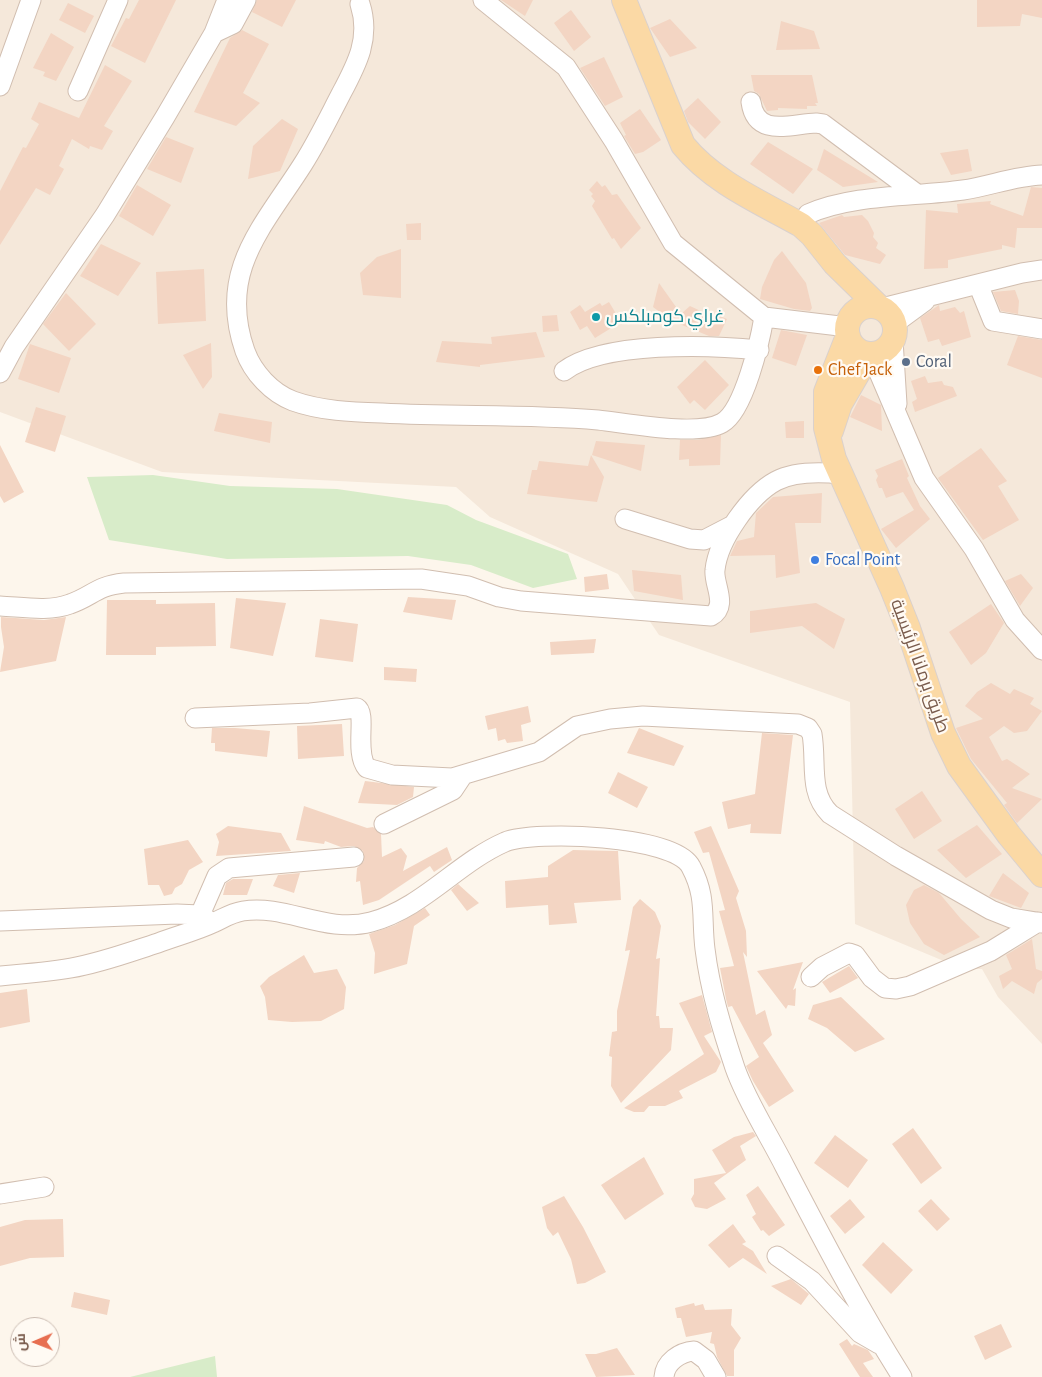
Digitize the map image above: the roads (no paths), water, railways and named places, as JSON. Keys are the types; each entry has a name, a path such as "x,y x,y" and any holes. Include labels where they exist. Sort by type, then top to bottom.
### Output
{"main road":[{"path":"624,0 683,145 697,162 719,178 801,225 812,235 835,264 887,319 884,350 870,354 856,348 848,328 835,264"},
{"path":"848,328 856,311 867,306 887,319"},
{"name":"طريق برمانا الرئيسية","path":"848,328 826,392 825,415 828,440 895,596 943,733 960,766 1009,835 1042,875"},
{"path":"828,440 840,404 870,354"}],"street":[{"path":"0,86 31,0"},
{"path":"78,91 118,0"},
{"path":"0,373 14,348 105,214 214,33 227,0"},
{"path":"214,33 233,24 246,0"},
{"path":"483,0 566,67 614,140 673,244 764,317 848,328"},
{"path":"360,4 365,18 364,43 356,65 304,162 254,238 242,266 236,293 242,338 246,353 256,371 269,386 291,400 335,410 407,415 540,416 682,429 711,426 723,422 735,408 759,350 764,317"},
{"path":"751,102 752,113 759,121 768,126 823,124 917,194"},
{"path":"801,225 808,214 839,204 963,190 1014,177 1042,176"},
{"path":"897,418 887,319 932,296 1042,270"},
{"path":"978,284 993,321 998,324 1042,329"},
{"path":"564,371 576,362 639,348 698,346 759,350"},
{"path":"870,354 924,478 974,549 1015,620 1042,650"},
{"path":"0,606 60,607 72,604 109,584 124,583 421,579 468,586 499,597 521,601 711,616 716,612 720,596 714,571 720,549 733,525 752,502 777,480 804,474 841,474"},
{"path":"625,519 690,539 704,540 733,525"},
{"path":"195,718 310,713 357,708 361,710 362,715 360,753 367,768 392,775 441,778 463,775 539,752 577,726 593,722 643,716 668,719 798,724 808,728 812,734 816,792 821,805 830,814 896,856 991,910 1011,918 1040,923"},
{"path":"384,824 452,790 463,775"},
{"path":"0,976 73,968 116,956 207,919 232,913 262,909 326,923 369,922 389,916 428,894 467,865 506,841 523,838 617,839 663,848 684,857 690,863 703,895 704,947 713,1000 740,1081 835,1264 902,1377"},
{"path":"207,919 217,876 228,868 354,857"},
{"path":"0,921 207,919"},
{"path":"811,977 822,967 849,953 855,955 872,978 885,988 910,986 991,951 1040,923"},
{"path":"0,1194 44,1187"},
{"path":"778,1256 812,1281 860,1333 883,1346"},
{"path":"664,1377 671,1361 682,1353 694,1351 706,1360 716,1377"}],"place":[{"name":"غراي كومبلكس","path":"596,317"},
{"name":"Coral","path":"906,362"},
{"name":"Chef Jack","path":"818,370"},
{"name":"Focal Point","path":"815,560"}]}
